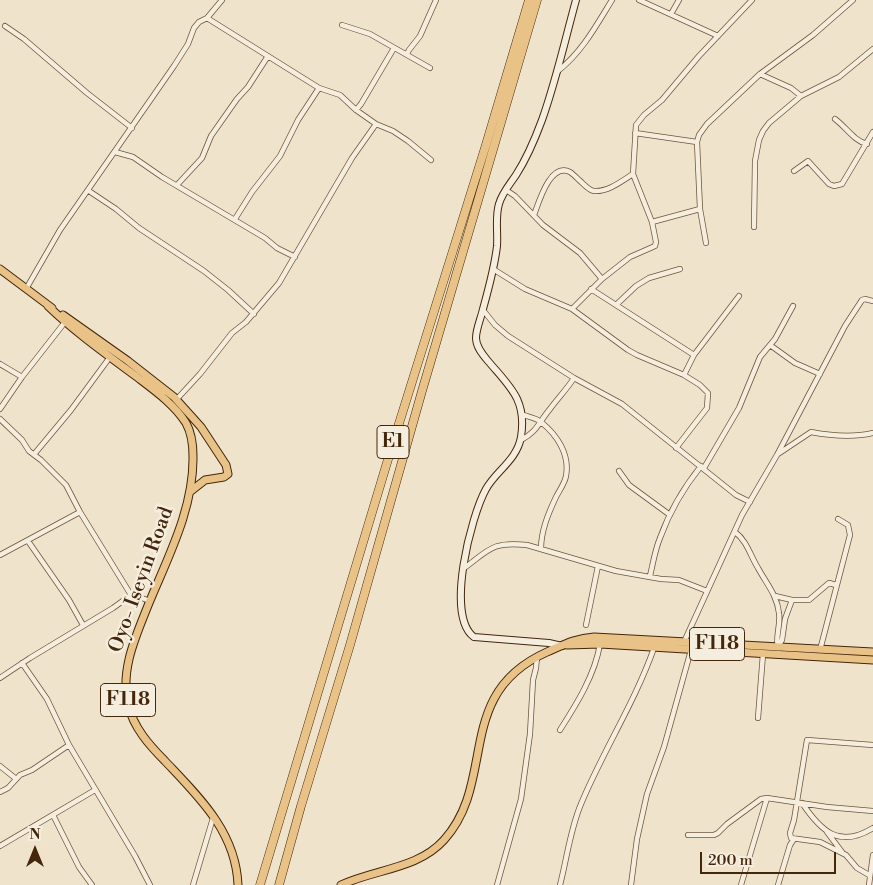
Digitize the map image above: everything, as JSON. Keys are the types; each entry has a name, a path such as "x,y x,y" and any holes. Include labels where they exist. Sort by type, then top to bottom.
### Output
{"highway":[{"name":"E1","path":"260,885 392,446 486,148 529,0"},
{"name":"E1","path":"279,885 537,0"}],"main road":[{"name":"Oyo- Iseyin Road","path":"0,269 48,306 128,361 176,400 201,427 228,470 228,474 224,477 205,480 191,490"},
{"name":"Oyo- Iseyin Road","path":"48,306 65,322 160,395 187,425 193,448 194,471 191,490 183,517 130,653 126,674 128,705 133,719 150,746 199,796 214,815 232,850 238,885"},
{"name":"F118","path":"341,885 412,862 430,853 444,841 462,813 471,782 482,727 492,700 514,672 537,657 562,646 582,638 594,637 684,642 873,660"},
{"name":"F118","path":"562,646 600,644 763,654 778,651 820,650 873,652"}],"street":[{"path":"26,289 60,230 188,44 194,28 207,18 222,0"},
{"path":"407,54 420,36 436,0"},
{"path":"562,646 549,643 474,637 469,633 462,618 463,570 470,533 486,489 507,466 521,440 523,415 520,403 514,392 483,356 477,344 476,336 496,247 499,205 529,152 542,121 576,0"},
{"path":"557,72 573,60 612,0"},
{"path":"639,0 718,36"},
{"path":"671,14 679,0"},
{"path":"572,309 602,279 630,257 655,246 652,222 633,174 634,133 636,126 639,120 662,100 752,0"},
{"path":"706,243 700,209 698,135 707,124 760,74 813,35 852,0"},
{"path":"207,18 319,88 340,95 356,110 376,124 393,131 431,160"},
{"path":"342,25 370,34 430,68"},
{"path":"5,26 24,39 87,93 132,128"},
{"path":"356,110 394,48"},
{"path":"754,227 755,161 759,140 769,123 801,96 839,77 873,49"},
{"path":"176,185 202,158 211,136 237,99 248,87 268,56"},
{"path":"760,74 791,88 801,96"},
{"path":"235,219 252,192 280,156 298,120 319,88"},
{"path":"835,120 845,126 859,141 867,144"},
{"path":"176,400 200,374 232,333 254,314 279,283 352,158 376,124"},
{"path":"794,171 808,161 829,184 838,186 842,184 873,132"},
{"path":"634,133 697,142"},
{"path":"115,152 133,157 295,258"},
{"path":"534,215 546,186 552,176 559,171 569,172 590,190 595,191 615,186 633,174"},
{"path":"506,190 515,196 543,225 580,254 602,279"},
{"path":"88,191 116,209 139,228 204,271 254,314"},
{"path":"652,222 700,209"},
{"path":"492,269 525,289 572,309 628,350 700,384 709,396 707,408 676,448"},
{"path":"616,305 636,286 649,278 680,270"},
{"path":"591,289 694,355"},
{"path":"684,375 694,355 740,296"},
{"path":"684,642 750,502 845,326 860,302 865,299 873,301"},
{"path":"650,576 660,538 670,515 692,478 703,467 739,408 760,357 775,340 793,306"},
{"path":"483,310 495,325 508,336 574,378 622,404 736,494 750,502"},
{"path":"0,409 22,377 32,367 65,322"},
{"path":"770,345 795,363 820,374"},
{"path":"36,452 71,410 110,357"},
{"path":"0,364 22,377"},
{"path":"521,440 531,435 574,378"},
{"path":"523,415 542,422 552,432 562,446 566,461 566,477 545,524 541,539 541,549"},
{"path":"0,419 22,440 29,451 66,485 80,512 131,595 150,602"},
{"path":"777,455 811,432 839,436 862,436 873,433"},
{"path":"618,471 629,485 670,515"},
{"path":"0,556 80,512"},
{"path":"820,650 850,535 848,525 838,519"},
{"path":"735,532 742,537 775,596 780,616 776,640 778,651"},
{"path":"28,541 70,600 83,625"},
{"path":"463,570 499,544 512,543 527,545 634,575 679,580 707,591"},
{"path":"586,625 598,566"},
{"path":"775,596 792,600 809,600 829,583 836,585"},
{"path":"0,678 131,595"},
{"path":"778,651 782,640 785,619 792,600"},
{"path":"560,730 584,686 600,644"},
{"path":"560,885 570,836 581,803 636,690 654,648"},
{"path":"630,885 637,839 647,794 664,747 691,650"},
{"path":"758,718 763,654"},
{"path":"496,885 521,799 530,734 532,685 537,657"},
{"path":"22,663 46,699 69,745 135,856 150,885"},
{"path":"870,875 858,868 843,853 820,842 791,838 790,833 799,802 807,740 873,745"},
{"path":"0,792 8,788 15,778 32,770 69,745"},
{"path":"0,766 15,778"},
{"path":"0,846 95,790"},
{"path":"741,885 767,798"},
{"path":"688,835 714,835 761,799 767,798 873,811"},
{"path":"799,802 814,820 832,834 847,838 856,837 873,828"},
{"path":"53,815 79,867 92,885"},
{"path":"193,885 213,818"},
{"path":"825,829 843,853"},
{"path":"778,885 790,845 794,839"},
{"path":"869,885 873,855"}]}
